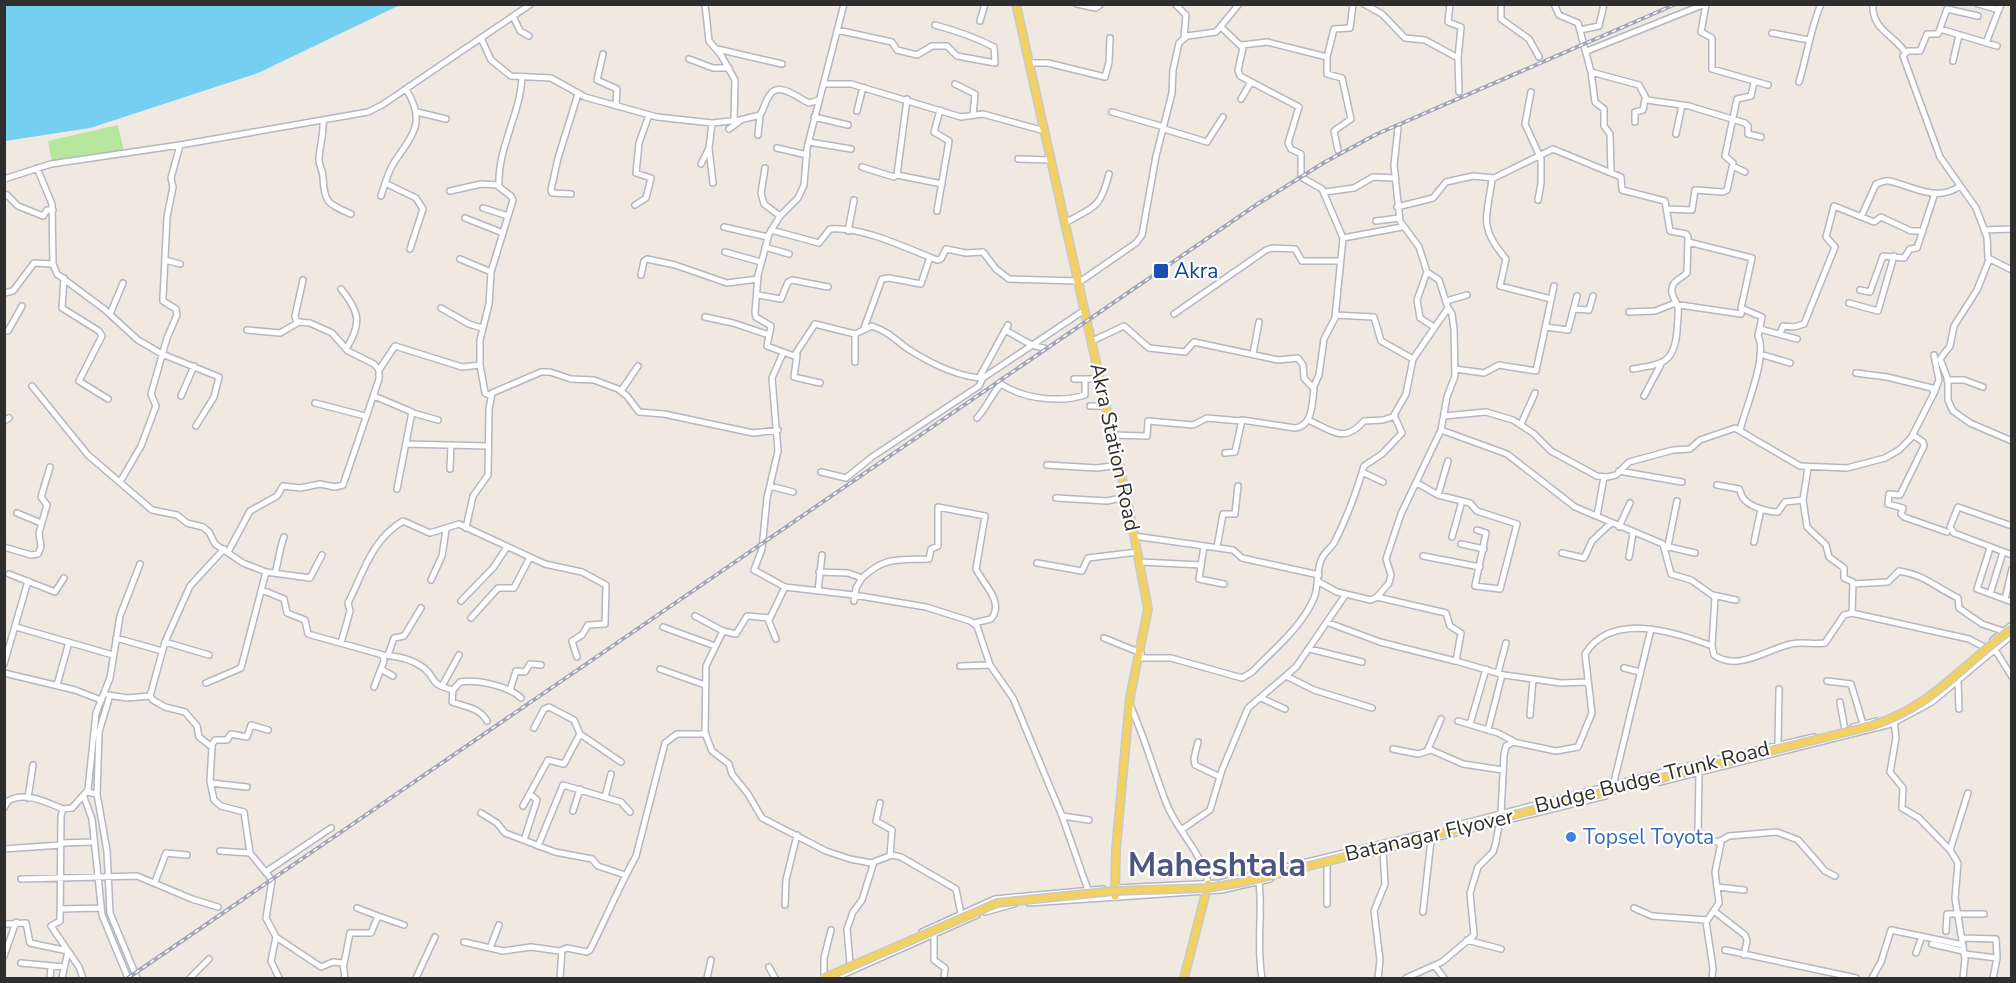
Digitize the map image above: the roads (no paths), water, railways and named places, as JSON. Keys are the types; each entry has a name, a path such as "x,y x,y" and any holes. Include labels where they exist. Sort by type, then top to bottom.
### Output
{"main road":[{"name":"Akra Station Road","path":"1016,4 1083,311 1092,341 1138,552 1148,609 1130,703 1115,892"},
{"name":"Batanagar Flyover","path":"824,977 997,903 1114,891 1207,888 1244,882 1871,726 1893,719 1924,703 2009,628"},
{"path":"1184,978 1207,888"}],"street":[{"path":"4,179 37,168 368,112 406,89 531,4"},
{"path":"705,4 708,38 735,80 737,121 729,129"},
{"path":"797,355 783,353 767,346 770,324 755,315 758,279 771,230 802,191 814,117 844,4"},
{"path":"980,21 985,4"},
{"path":"1077,4 1096,8 1101,4"},
{"path":"771,230 817,243 821,242 830,229 848,231 940,260 946,249 966,253 975,251 985,254 994,267 1009,279 1078,282 1141,238 1172,93 1176,54 1179,43 1184,37 1186,15 1175,4"},
{"path":"1184,37 1214,34 1239,4"},
{"path":"1338,150 1334,131 1351,119 1342,78 1327,74 1327,57 1334,29 1350,28 1353,4"},
{"path":"1364,4 1382,14 1405,38 1425,40 1458,58"},
{"path":"1449,4 1448,22 1461,27 1458,58 1459,92"},
{"path":"1501,4 1501,19 1529,39 1539,57"},
{"path":"1554,4 1557,13 1577,22 1580,30 1587,51 1595,102 1604,109 1604,126 1610,134 1611,172"},
{"path":"1580,30 1599,26 1604,4"},
{"path":"1587,51 1706,4"},
{"path":"1706,4 1701,32 1712,38 1712,69 1768,85"},
{"path":"1799,82 1809,48 1810,29 1821,4"},
{"path":"1873,4 1880,29 1899,43 1905,52 1904,59 1940,157 1976,208 1984,230 1989,260 1977,290 1954,326 1950,346 1940,357 1948,380 1948,399 1953,411 1970,423 2012,441"},
{"path":"1978,4 2000,8 1986,43"},
{"path":"1905,52 1920,51 1927,34 1938,34 1947,9 1978,16"},
{"path":"513,16 520,31 529,36"},
{"path":"837,30 892,42 897,50 916,55 932,45 947,46 957,56 995,63 994,47 973,40 969,34 935,25"},
{"path":"1112,435 1147,436 1148,421 1192,425 1210,417 1295,428 1302,427 1308,420 1314,386 1319,375 1324,339 1335,315 1343,238 1325,192 1301,177 1301,154 1288,143 1299,109 1297,104 1238,74 1243,56 1242,45 1221,27"},
{"path":"1940,29 1997,46"},
{"path":"1772,33 1809,39"},
{"path":"1953,61 1959,35"},
{"path":"481,38 492,62 511,76 551,78 578,94 649,115 712,123 737,121 760,115"},
{"path":"1030,63 1048,63 1105,77 1109,62 1110,38"},
{"path":"1242,45 1267,42 1327,57"},
{"path":"717,50 782,64"},
{"path":"603,54 597,80 617,89 616,104"},
{"path":"689,59 713,68 729,68"},
{"path":"1591,72 1639,85 1645,99 1643,110 1635,112 1635,122"},
{"path":"498,185 501,161 520,98 522,78"},
{"path":"1241,99 1251,82"},
{"path":"1667,209 1692,210 1695,190 1726,192 1733,166 1733,162 1725,156 1731,120 1738,97 1751,96 1754,82"},
{"path":"824,84 851,84 961,117 983,114 1045,131"},
{"path":"955,84 975,94 973,115"},
{"path":"856,111 863,87"},
{"path":"381,196 394,162 406,146 417,112 406,89"},
{"path":"758,135 760,115 770,93 777,90 791,93 809,103 819,100"},
{"path":"1532,92 1525,124 1540,155 1542,173 1538,200"},
{"path":"571,194 552,193 551,190 558,158 578,94"},
{"path":"897,176 907,99"},
{"path":"1645,99 1682,105 1747,125 1748,134 1761,137"},
{"path":"1676,134 1682,105"},
{"path":"937,211 949,141 934,132 940,110"},
{"path":"1112,111 1207,142 1223,117"},
{"path":"417,112 446,118"},
{"path":"635,205 646,198 651,178 636,173 638,150 649,115"},
{"path":"814,117 848,124"},
{"path":"322,120 323,133 318,161 323,174 323,193 329,203 351,214"},
{"path":"712,123 709,148 713,183"},
{"path":"1398,128 1395,178 1397,207 1402,227 1419,247 1427,272 1417,303 1420,318 1434,327"},
{"path":"809,142 851,149"},
{"path":"120,482 141,446 156,406 151,394 177,313 163,300 168,207 173,187 171,178 180,145"},
{"path":"701,164 709,148"},
{"path":"777,148 807,155"},
{"path":"1397,207 1433,198 1446,182 1473,176 1492,179 1556,149 1570,158 1621,177 1622,190 1662,200 1666,203 1670,231 1686,234 1688,242 1687,273 1675,282 1672,288 1672,296 1678,305 1675,349 1668,360 1661,364 1634,369"},
{"path":"1018,159 1051,160"},
{"path":"1733,166 1745,172"},
{"path":"862,167 894,177 942,184"},
{"path":"37,168 50,195 50,264 55,271 110,314 138,340 162,354 216,375 219,380 212,401 196,426"},
{"path":"765,168 761,193 764,204 780,216"},
{"path":"1065,223 1098,204 1103,196 1109,174"},
{"path":"1325,192 1354,188 1373,177 1395,178"},
{"path":"1492,179 1486,225 1493,246 1506,259 1500,286 1551,299"},
{"path":"1861,217 1876,184 1886,180 1918,192 1935,193 1960,186"},
{"path":"385,183 417,198 423,209 410,249"},
{"path":"450,191 481,184 498,185 512,197 490,272 489,304 483,328 480,365 484,393 491,396"},
{"path":"1860,290 1870,292 1881,258 1886,255 1905,258 1910,249 1917,248 1935,193"},
{"path":"7,195 27,211 43,216 50,210"},
{"path":"848,231 854,200"},
{"path":"1780,334 1783,326 1804,324 1835,246 1826,237 1834,206 1876,222 1881,217 1911,231 1923,231"},
{"path":"483,208 508,216"},
{"path":"465,218 503,233"},
{"path":"1376,221 1399,218"},
{"path":"724,226 768,237"},
{"path":"1343,238 1402,227"},
{"path":"1984,230 2012,229"},
{"path":"1629,312 1655,311 1669,304 1741,314 1752,257 1688,242"},
{"path":"765,247 789,254"},
{"path":"1174,314 1269,249 1295,249 1302,261 1339,261"},
{"path":"725,252 761,262"},
{"path":"1849,303 1878,311 1894,256"},
{"path":"864,330 882,279 889,278 921,284 930,257"},
{"path":"460,259 490,272"},
{"path":"641,275 647,259 675,265 727,283 758,279"},
{"path":"165,260 180,264"},
{"path":"1989,260 2012,270"},
{"path":"4,293 18,286 34,263 50,264"},
{"path":"1319,582 1347,594 1371,600 1377,597 1390,579 1386,559 1401,514 1441,430 1455,369 1453,318 1437,277 1427,272"},
{"path":"63,278 62,308 99,331 102,336 79,381 108,399"},
{"path":"297,323 295,316 303,280"},
{"path":"758,295 781,299 788,282 792,280 828,287"},
{"path":"110,314 123,283"},
{"path":"1455,369 1484,373 1498,365 1536,371 1554,286"},
{"path":"341,289 354,305 357,315 356,333 346,349"},
{"path":"1446,301 1467,296"},
{"path":"1546,327 1567,331 1577,296"},
{"path":"1574,309 1589,310 1593,296"},
{"path":"4,331 8,331 22,306"},
{"path":"441,308 469,324 483,328"},
{"path":"1308,420 1349,434 1356,431 1364,421 1383,420 1395,416 1406,394 1413,359 1448,308"},
{"path":"1740,430 1747,401 1757,378 1762,317 1742,309"},
{"path":"820,383 794,377 797,355 815,324 855,334 872,326 894,335 908,349 942,368 981,378 1083,311"},
{"path":"1335,315 1374,317 1381,341 1413,359"},
{"path":"705,317 733,323 769,335"},
{"path":"1252,354 1259,322"},
{"path":"248,330 280,333 297,323 310,323 332,333 346,349 374,364 379,370"},
{"path":"1092,341 1124,326 1145,346 1161,351 1185,351 1194,342 1278,360 1298,358 1303,365 1304,378 1314,386"},
{"path":"821,472 846,478 978,386 1006,328 1030,346 1044,348"},
{"path":"1760,329 1797,339"},
{"path":"855,334 855,362"},
{"path":"150,696 165,642 190,586 226,551 250,511 277,496 283,486 300,488 320,484 335,487 343,485 365,416 374,396 379,370 395,346 462,367 480,365"},
{"path":"783,353 772,378 778,451 762,528 762,549 753,568 758,574 785,587 934,609 974,623 980,630 990,664 1013,698 1095,897"},
{"path":"1760,354 1790,363"},
{"path":"1444,416 1464,412 1485,412 1521,424 1551,452 1604,477 1616,476 1629,462 1673,450 1690,449 1704,438 1733,428 1740,430 1788,462 1808,468 1847,468 1877,461 1894,454 1912,435 1939,380 1934,356"},
{"path":"1644,396 1661,364"},
{"path":"181,396 194,366"},
{"path":"621,391 638,366"},
{"path":"466,528 473,496 488,475 491,396 494,392 545,371 571,379 594,380 621,391 639,412 663,414 753,433 778,430"},
{"path":"1856,373 1912,382 1932,388 1934,393"},
{"path":"1074,379 1100,379"},
{"path":"977,418 984,411 989,397 1002,384 1028,396 1062,399 1085,395 1085,379"},
{"path":"1939,380 1964,380 1983,387"},
{"path":"32,386 88,455 155,512 177,515 187,523 203,527 215,544 243,563 266,572 310,578 322,555"},
{"path":"1521,424 1535,393"},
{"path":"374,396 413,413 438,420"},
{"path":"315,403 365,416"},
{"path":"1089,406 1105,406"},
{"path":"398,489 413,413"},
{"path":"1104,638 1140,656 1171,658 1245,678 1299,622 1312,604 1319,582 1322,559 1345,520 1366,463 1382,454 1402,433 1395,416"},
{"path":"1226,453 1235,452 1241,421"},
{"path":"1441,430 1507,454 1575,507 1666,546 1695,553"},
{"path":"1912,435 1923,442 1924,446 1900,495 1889,494 1887,502 1903,508 1904,517 1947,532"},
{"path":"407,444 488,446"},
{"path":"450,469 451,445"},
{"path":"1438,495 1449,461"},
{"path":"1047,465 1097,468 1119,465"},
{"path":"4,547 31,555 38,554 42,547 39,536 46,506 41,497 44,480 50,467"},
{"path":"1808,468 1803,500 1807,527 1826,545 1831,558 1844,568 1844,578 1853,584 1888,582 1899,571 1921,575 1938,588 1958,598 1959,608 1982,624 2009,628"},
{"path":"1619,471 1682,482"},
{"path":"1362,472 1383,482"},
{"path":"1597,516 1604,477"},
{"path":"1417,483 1438,495 1472,504 1477,511 1517,524 1502,589 1476,587 1486,533 1477,530"},
{"path":"1717,485 1739,489 1743,497 1761,508 1776,512 1785,502 1803,500"},
{"path":"770,486 793,492"},
{"path":"1217,547 1223,514 1236,514 1238,486"},
{"path":"1056,498 1107,501 1126,497"},
{"path":"1452,537 1462,501"},
{"path":"1677,501 1666,546 1671,574 1691,580 1713,595 1736,600"},
{"path":"1619,526 1630,503"},
{"path":"854,598 862,578 875,565 885,560 929,559 932,549 938,546 938,507 985,516 976,569 995,598 995,611 991,619 974,623"},
{"path":"1754,542 1761,508"},
{"path":"2012,526 1962,508 1956,509 1951,530 1990,548 2012,555"},
{"path":"17,513 42,523"},
{"path":"341,643 350,611 348,603 356,591 356,581 365,562 382,538 403,521 430,533 446,530 457,524 557,569 582,572 607,586 605,624 588,625 582,635 572,641 577,657"},
{"path":"1562,553 1584,558 1592,541 1611,523"},
{"path":"431,580 442,556 446,530"},
{"path":"1629,557 1633,533"},
{"path":"1134,536 1237,551 1242,558 1319,575"},
{"path":"274,573 278,562 277,555 284,537"},
{"path":"1461,544 1484,549"},
{"path":"1204,546 1199,579 1224,584"},
{"path":"461,601 493,568 507,547"},
{"path":"1990,548 1977,587 1979,590 2012,602"},
{"path":"1037,563 1082,571 1088,558 1138,552"},
{"path":"1990,594 2003,552"},
{"path":"818,591 822,555"},
{"path":"1423,556 1480,567"},
{"path":"471,618 498,588 514,588 530,557"},
{"path":"1140,562 1201,565"},
{"path":"128,978 106,928 101,908 104,876 104,822 91,794 99,732 120,616 140,564"},
{"path":"2005,599 2012,569"},
{"path":"206,682 241,668 266,572"},
{"path":"819,572 848,573 862,578"},
{"path":"9,574 55,592 64,578"},
{"path":"4,664 28,581"},
{"path":"1852,613 1853,584"},
{"path":"768,620 785,587"},
{"path":"262,590 284,599 287,613 305,620 308,634 386,655 402,657 422,667 434,684 453,690"},
{"path":"1181,830 1210,810 1245,711 1286,676 1310,650 1347,594"},
{"path":"1713,595 1716,606 1712,646 1716,658 1746,661 1766,651 1794,643 1825,643 1844,615 1852,613 1969,639 1984,647"},
{"path":"1377,597 1446,613 1450,626 1461,633 1455,660"},
{"path":"374,687 394,638 404,636 421,608"},
{"path":"695,616 723,631 736,634 747,616 768,620"},
{"path":"768,620 776,639"},
{"path":"1329,623 1380,642 1455,660 1500,674 1561,683 1588,682"},
{"path":"16,627 113,655"},
{"path":"663,627 715,646"},
{"path":"1458,721 1488,730 1515,742 1556,751 1578,747 1592,713 1584,659 1588,649 1626,628 1651,629 1712,646"},
{"name":"Budge Budge Trunk Road","path":"1207,888 1845,730 1893,715 1934,691 2009,628"},
{"path":"1613,786 1651,629"},
{"path":"723,631 707,662 706,734 714,754 729,764 732,774 748,794 762,818 826,851 850,859 874,862 890,856 901,856 956,888 961,914"},
{"name":"Budge Budge Trunk Road","path":"816,978 824,977 995,899 1091,890 1115,892 1207,888 1259,882 1894,723 1932,702 2012,635"},
{"path":"4,636 12,639"},
{"path":"116,638 162,651"},
{"path":"57,685 69,642"},
{"path":"165,642 209,655"},
{"path":"1488,730 1506,643"},
{"path":"1994,648 2012,677"},
{"path":"1310,650 1362,662"},
{"path":"442,686 459,655"},
{"path":"510,690 516,670 525,672 530,664 541,665"},
{"path":"960,666 990,664"},
{"path":"1624,668 1640,672"},
{"path":"381,669 393,676"},
{"path":"660,669 705,685"},
{"path":"1470,724 1486,669"},
{"path":"4,673 105,696 127,698 150,696"},
{"path":"1286,676 1314,690 1372,708"},
{"path":"1530,716 1533,679"},
{"path":"1958,680 1959,709"},
{"path":"487,721 483,714 473,708 452,702 453,690 459,682 467,681 510,690 521,698"},
{"path":"1827,681 1851,684 1863,724"},
{"path":"1778,745 1779,689"},
{"path":"105,696 94,718 91,794 93,842 104,876 111,917 137,978"},
{"path":"150,696 165,706 185,712 197,726 199,737 212,745"},
{"path":"1261,698 1285,709"},
{"path":"1840,702 1845,730"},
{"path":"1130,703 1167,805 1201,864 1207,888"},
{"path":"534,728 544,710 549,707 574,720 580,734 621,762"},
{"path":"1893,715 1896,738 1890,772 1903,788 1902,808 1919,818 1950,850 1958,863 1955,890 1963,947 1963,978"},
{"path":"1393,749 1418,754 1428,749 1441,719"},
{"path":"268,730 251,725 247,736 231,734 227,740 215,740 212,745 211,783 216,803 244,812 250,853 267,871 272,880 266,918 276,937 321,967 333,962 344,964"},
{"path":"523,806 548,760 565,762 580,734"},
{"path":"464,942 509,951 537,947 590,950 609,906 621,889 625,875 636,856 665,743 677,734 706,734"},
{"path":"1198,742 1194,758 1195,765 1220,777"},
{"path":"1406,978 1420,970 1435,966 1475,933 1470,896 1474,876 1483,860 1493,852 1502,814 1506,746 1515,742"},
{"path":"1428,749 1463,764 1503,770"},
{"path":"28,798 33,765"},
{"path":"1699,773 1698,833 1704,838 1719,841 1729,836 1777,832 1798,840 1825,871 1835,876"},
{"path":"605,797 611,774"},
{"path":"211,783 247,787"},
{"path":"538,846 562,786 580,789 623,803 630,812"},
{"path":"573,812 580,789"},
{"path":"1950,850 1968,793"},
{"path":"4,794 11,799 39,799 70,810 91,794"},
{"path":"524,840 537,800 530,794"},
{"path":"4,808 11,799"},
{"path":"880,803 876,821 892,830 890,856"},
{"path":"63,809 59,922 51,926 79,967 83,978"},
{"path":"481,813 497,823 501,831 538,846 592,859 598,866 625,875"},
{"path":"1062,816 1089,820"},
{"path":"267,871 331,828"},
{"path":"785,905 786,880 798,835"},
{"path":"1423,912 1431,840"},
{"path":"1712,978 1713,968 1706,929 1707,920 1714,911 1719,898 1715,872 1719,841"},
{"path":"4,849 93,842"},
{"path":"220,851 250,853"},
{"path":"1378,978 1380,960 1374,911 1385,884 1383,851"},
{"path":"155,882 166,853 186,855"},
{"path":"850,964 847,929 853,912 862,900 874,862"},
{"path":"1327,864 1327,904"},
{"path":"21,879 61,876 137,876 192,899 218,907"},
{"path":"1259,882 1262,905 1259,938 1262,978"},
{"path":"1717,887 1744,890"},
{"name":"Budge Budge Trunk Road","path":"835,978 999,907 1095,897 1115,892"},
{"path":"60,909 101,908"},
{"path":"357,908 404,925"},
{"path":"1634,908 1652,916 1707,920"},
{"path":"1714,911 1745,935 1747,940 1744,955"},
{"path":"1946,931 1947,914 1984,914"},
{"path":"345,978 344,964 348,934 371,933 378,916"},
{"path":"4,924 16,922 27,924 30,943 68,951"},
{"path":"4,956 16,922"},
{"path":"490,948 499,925"},
{"path":"824,977 824,958 831,930"},
{"path":"1872,978 1881,962 1890,931 1922,936 1997,958"},
{"path":"934,935 934,960 945,968 944,978"},
{"path":"1916,953 1922,936"},
{"path":"276,937 271,961 279,978"},
{"path":"416,978 435,937"},
{"path":"1932,944 1963,947 1996,939 1997,958 1993,978"},
{"path":"1467,940 1501,948"},
{"path":"560,978 562,950"},
{"path":"1725,950 1856,978"},
{"path":"62,978 68,951"},
{"path":"190,978 209,959"},
{"path":"707,978 711,960"},
{"path":"21,963 64,967"},
{"path":"50,978 51,966"},
{"path":"1435,966 1444,978"},
{"path":"769,968 775,978"}],"water":[{"path":"5,4 400,5 258,73 90,128 5,141"}],"railway":[{"path":"128,978 1256,205 1325,162 1377,134 1676,4"}],"place":[{"name":"Akra","path":"1161,271"},
{"name":"Topsel Toyota","path":"1571,837"}],"district":[{"name":"Maheshtala","path":"1217,865"}]}
